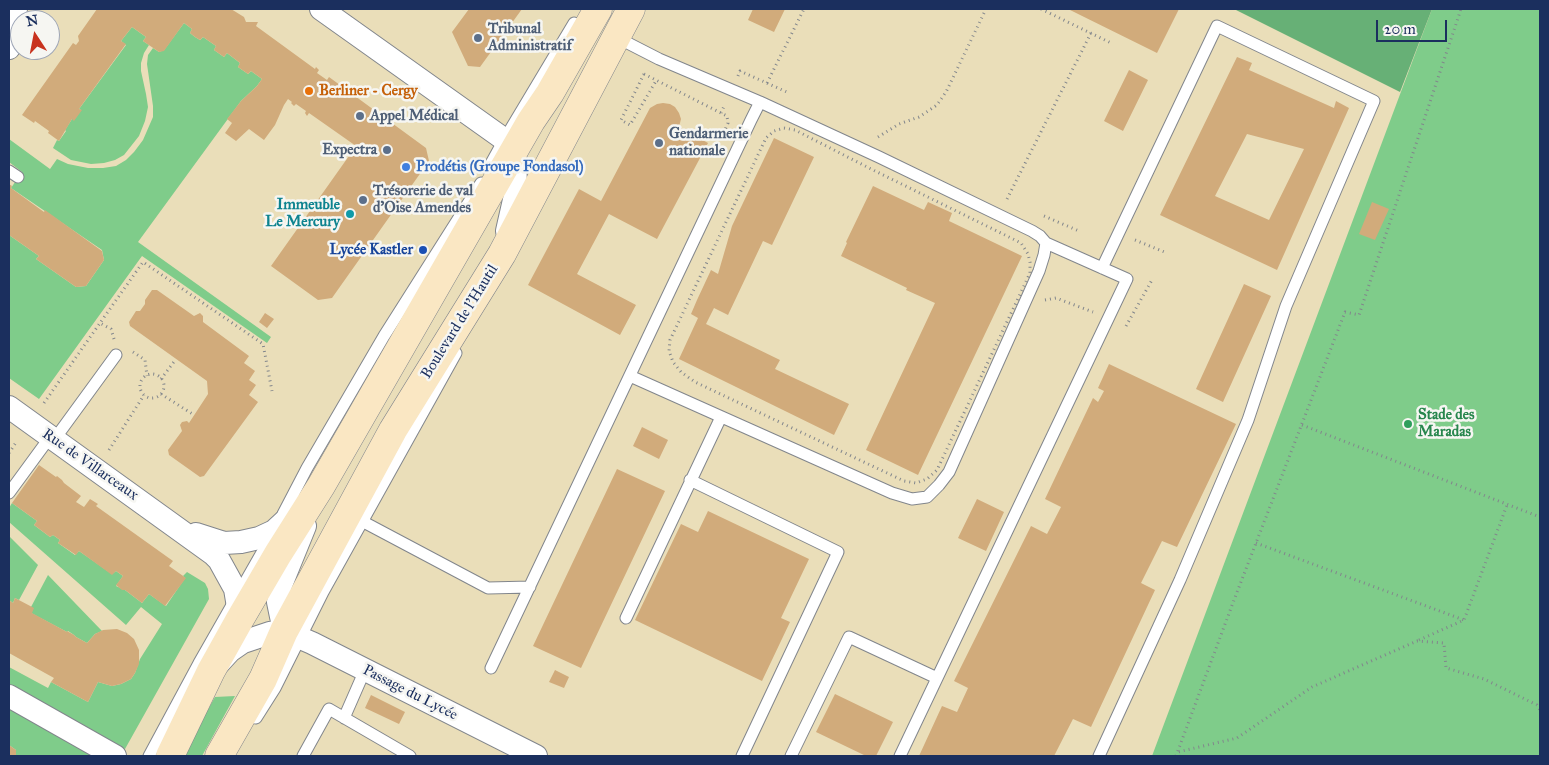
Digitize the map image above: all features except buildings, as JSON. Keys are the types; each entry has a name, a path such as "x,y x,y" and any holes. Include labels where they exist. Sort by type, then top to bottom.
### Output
{"main road":[{"path":"616,37 622,9"},
{"name":"Boulevard de l'Hautil","path":"219,756 263,679 292,635 355,518 393,430 502,254 631,9"},
{"path":"170,756 211,671 238,608 278,554 321,486 510,143 531,121 550,93 588,13"}],"street":[{"path":"9,16 16,9"},
{"path":"321,9 510,143 516,191 502,254"},
{"name":"Rue de Villarceaux","path":"9,407 213,554 219,560 235,589 238,608"},
{"path":"274,532 321,486"},
{"path":"211,671 230,651 243,642 270,634 292,635 278,602 281,585 321,486"},
{"name":"Rue de Villarceaux","path":"172,523 201,536 224,543 241,542 274,532"},
{"name":"Passage du Lycée","path":"292,635 536,756"},
{"path":"9,696 115,756"}],"lane":[{"path":"1100,756 1180,580 1248,420 1286,306 1374,101 1216,26 1102,268"},
{"path":"616,37 654,56 879,157 1021,225 1040,236 1046,243 1126,279 900,756"},
{"path":"491,668 760,102"},
{"path":"149,756 199,663 238,608 307,468 384,336 481,182 510,143"},
{"path":"630,376 892,493 912,499 928,497 950,472 1026,291 1044,255 1046,243"},
{"path":"9,493 116,355"},
{"path":"626,618 721,416"},
{"path":"690,480 838,552 742,756"},
{"path":"355,518 488,588 530,587"},
{"path":"252,726 275,688 292,635"},
{"path":"791,756 849,637 937,678"},
{"path":"344,718 365,670"},
{"path":"303,756 329,709 410,756"}],"path":[{"path":"767,83 804,9"},
{"path":"878,137 899,124 919,117 937,105 946,92 986,9"},
{"path":"1040,9 1111,43"},
{"path":"1177,755 1345,312 1359,315 1461,9"},
{"path":"1007,199 1091,33"},
{"path":"654,56 620,120 630,126 656,81"},
{"path":"644,74 727,116 728,123 720,140"},
{"path":"784,128 795,130 1021,243 1028,254 1030,262 1030,273 1026,291 937,470 927,479 916,483 904,481 696,382 681,372 673,362 669,352 670,340 766,138 774,131 784,128"},
{"path":"1118,233 1167,253"},
{"path":"9,453 143,262 263,344 272,391"},
{"path":"1026,291 1046,300 1056,298 1126,326 1152,280 1154,280"},
{"path":"100,322 111,329 115,340"},
{"path":"130,350 145,360 146,376 140,385 144,395 151,398 161,394 164,387 161,379 155,375 146,376"},
{"path":"161,379 176,359"},
{"path":"161,394 194,414"},
{"path":"96,470 144,395"},
{"path":"1302,425 1540,517"},
{"path":"1177,755 1237,738 1312,687 1464,620 1507,505"},
{"path":"1256,543 1464,620"},
{"path":"1417,641 1444,642 1446,668 1484,679 1539,705 1540,710"}],"green space":[{"path":"1234,9 1432,9 1400,92"},
{"name":"Stade des Maradas","path":"1432,9 1540,9 1540,756 1152,756"},
{"path":"184,23 192,29 190,33 195,37 200,40 203,37 216,46 214,50 224,57 227,53 240,63 238,67 248,74 251,71 262,79 241,101 138,242 271,337 267,343 142,256 39,399 9,378 9,235 39,256 36,259 76,287 86,286 104,260 102,250 11,188 22,172 9,162 9,139 50,169 57,159 68,164 88,168 116,166 126,160 143,140 153,117 147,64 148,55 153,48 159,52 164,50"},
{"path":"132,27 146,37 143,41 149,45 141,63 148,107 139,136 124,155 115,160 91,164 71,160 53,148 126,45 121,41"},
{"path":"12,503 37,521 34,525 50,537 53,535 60,540 58,543 75,555 79,551 112,574 116,571 123,576 116,586 125,590 142,603 149,594 166,606 187,572 205,583 208,589 209,599 125,749 9,684 9,667 48,688 51,682 88,702 98,682 112,686 131,679 140,659 162,624 141,607 126,625 9,522 9,508"},
{"path":"9,536 38,565 19,600 15,598 13,603 9,600"},
{"path":"48,575 102,631 95,634 87,643 68,631 31,613 31,607"},
{"path":"235,696 202,756 182,756 215,697"},
{"path":"9,708 95,756 16,756 16,750 9,745"}],"place":[{"name":"Tribunal Administratif","path":"478,38"},
{"name":"Berliner - Cergy","path":"309,91"},
{"name":"Appel Médical","path":"360,116"},
{"name":"Gendarmerie nationale","path":"659,143"},
{"name":"Expectra","path":"387,150"},
{"name":"Prodétis (Groupe Fondasol)","path":"406,167"},
{"name":"Trésorerie de val d'Oise Amendes","path":"363,200"},
{"name":"Immeuble Le Mercury","path":"350,214"},
{"name":"Lycée Kastler","path":"423,250"},
{"name":"Stade des Maradas","path":"1408,424"}]}
